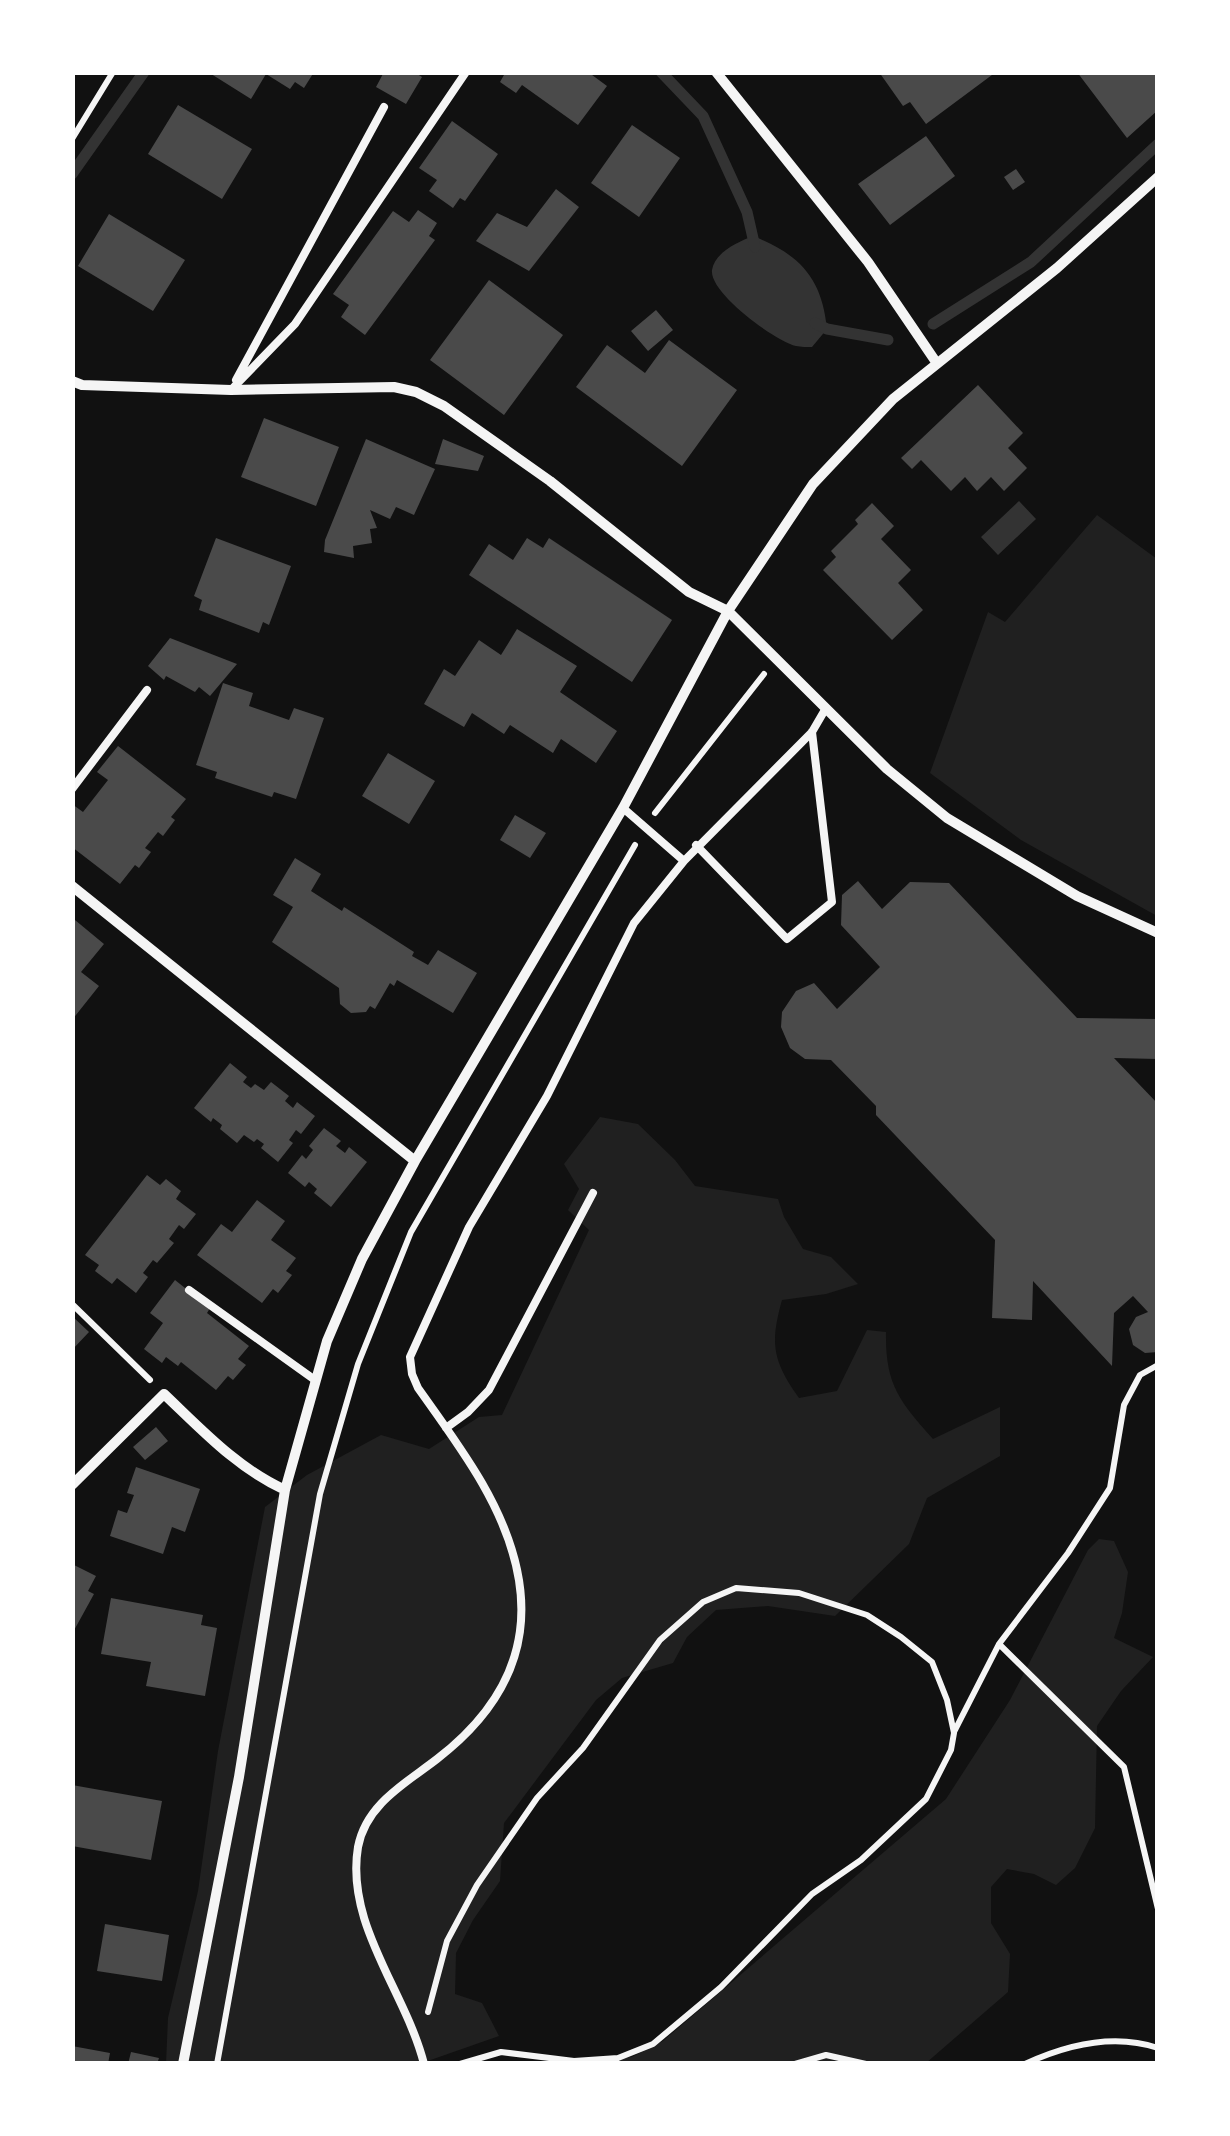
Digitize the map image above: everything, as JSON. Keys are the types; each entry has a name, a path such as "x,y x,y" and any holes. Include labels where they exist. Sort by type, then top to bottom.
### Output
{"street":[{"path":"716,72 868,262 936,362"},
{"path":"183,2064 239,1777 285,1490 328,1341 362,1259 415,1161 623,808 728,611 813,484 866,424 936,362 1057,268 1158,177"},
{"path":"72,381 82,385 231,390 394,387 416,392 444,406 550,481 689,592 728,611 897,779 947,818 1077,896 1158,933"},
{"path":"72,886 415,1161"},
{"path":"72,1485 164,1394 223,1451 266,1482 285,1490"}],"lane":[{"path":"231,390 295,324 466,72"},
{"path":"231,390 384,108"},
{"path":"72,789 147,690"},
{"path":"424,2064 412,2027 378,1954 362,1904 357,1859 361,1836 385,1798 457,1743 480,1720 512,1671 520,1630 517,1574 500,1520 482,1483 412,1374 412,1350 469,1227 547,1096 634,924 696,845 812,732 826,708"},
{"path":"696,845 786,939 832,902 812,732"},
{"path":"623,808 684,860"},
{"path":"446,1428 489,1390 592,1193"},
{"path":"189,1290 316,1380"}],"path":[{"path":"72,140 114,72"},
{"path":"72,1304 164,1394"},
{"path":"460,2064 501,2052 574,2061 618,2058 653,2044 721,1987 812,1894 898,1828 926,1798 999,1644 1068,1553 1110,1488 1124,1404 1140,1376 1158,1365"},
{"path":"412,2027 426,2018 447,1941 477,1885 537,1798 583,1748 660,1640 704,1602 736,1588 799,1593 867,1615 932,1662 948,1700 954,1732"},
{"path":"999,1644 1124,1766 1158,1909"},
{"path":"1026,2064 1062,2048 1084,2044 1124,2041 1158,2048"},
{"path":"796,2064 826,2055 866,2064"}],"shaded area":[{"path":"753,236 796,261 814,283 827,329 812,347 796,346 759,326 732,303 714,280 712,270 718,258 728,248"},
{"path":"1019,501 1036,519 998,555 981,537"},
{"path":"1097,515 1157,559 1157,916 1021,840 930,773 988,612 1005,622"},
{"path":"600,1117 638,1124 695,1186 778,1199 803,1249 831,1257 858,1284 826,1294 782,1300 776,1351 783,1373 799,1398 837,1391 867,1330 886,1332 888,1365 896,1391 933,1439 1000,1407 1000,1456 927,1498 909,1544 835,1616 768,1606 716,1610 687,1637 673,1663 622,1678 596,1700 504,1823 500,1881 456,1953 455,1994 482,2003 499,2036 422,2063 166,2064 168,2018 198,1891 218,1751 265,1507 307,1475 381,1435 429,1449 479,1417 502,1415 589,1230 568,1210 579,1189 564,1164"},
{"path":"1099,1539 1114,1541 1128,1572 1114,1638 1153,1657 1121,1691 1097,1726 1095,1828 1075,1868 1056,1885 1034,1874 1007,1869 991,1887 991,1923 1010,1954 1008,1992 926,2063 566,2064 632,2057 663,2041 946,1799 1010,1700 1088,1550"}],"building":[{"path":"208,72 314,72 304,88 295,82 290,89 266,74 251,99"},
{"path":"384,72 414,72 422,77 406,104 376,87"},
{"path":"500,72 588,72 607,86 578,125 522,85 516,93 500,82 504,75"},
{"path":"879,72 996,72 926,124 910,102 903,106"},
{"path":"1077,72 1158,72 1158,110 1127,138"},
{"path":"178,105 252,149 222,199 148,154"},
{"path":"452,121 498,154 465,201 460,198 453,208 429,191 437,180 419,168"},
{"path":"632,125 680,158 639,217 591,183"},
{"path":"926,136 955,176 890,225 858,184"},
{"path":"1016,169 1025,182 1013,190 1004,177"},
{"path":"556,189 579,207 529,271 476,241 497,213 527,227"},
{"path":"418,210 437,223 429,236 435,240 365,335 341,317 349,305 333,294 393,211 409,222"},
{"path":"109,214 185,260 153,311 78,266"},
{"path":"489,280 563,335 504,415 430,360"},
{"path":"656,310 673,330 648,351 631,331"},
{"path":"669,340 737,390 682,466 576,387 607,345 645,373"},
{"path":"978,385 1023,433 1008,448 1027,468 1004,491 991,477 977,491 965,477 951,491 921,460 912,469 901,458"},
{"path":"264,418 339,447 316,506 241,477"},
{"path":"366,439 435,469 414,515 396,507 390,519 370,510 377,528 370,529 372,543 353,546 354,558 324,552 325,540"},
{"path":"443,439 484,456 478,471 435,464"},
{"path":"872,503 894,526 881,539 911,570 898,583 923,610 892,640 823,570 836,557 831,551"},
{"path":"216,538 291,566 269,625 263,622 259,633 199,610 202,600 194,596"},
{"path":"527,538 543,548 549,538 672,620 632,682 469,575 489,544 513,560"},
{"path":"517,629 577,666 560,692 617,731 596,763 561,739 553,753 510,725 504,734 472,713 464,727 424,704 444,669 455,676 479,640 501,655"},
{"path":"170,638 237,664 210,696 199,687 195,692 166,676 164,680 148,666"},
{"path":"223,683 253,693 249,706 289,720 294,708 324,718 296,799 274,792 272,797 215,778 217,772 196,765"},
{"path":"118,746 186,799 171,817 175,820 163,836 158,832 145,848 151,852 139,868 135,865 120,884 72,847 72,804 83,812 108,780 97,772"},
{"path":"388,753 435,781 409,824 362,796"},
{"path":"515,815 546,833 530,858 500,840"},
{"path":"295,858 321,874 311,891 342,911 344,907 414,952 412,956 428,965 438,950 477,973 453,1013 397,980 394,986 390,983 375,1009 370,1006 366,1012 351,1013 340,1004 339,988 272,942 293,907 273,895"},
{"path":"858,881 882,909 910,882 949,883 1077,1018 1158,1019 1158,1059 1114,1058 1158,1104 1158,1352 1145,1353 1133,1345 1129,1329 1136,1317 1148,1312 1133,1296 1114,1313 1112,1366 1033,1281 1032,1320 992,1318 995,1240 876,1115 876,1106 831,1060 805,1059 790,1048 781,1027 782,1012 796,991 814,983 837,1009 880,967 841,925 842,895"},
{"path":"75,920 104,944 81,972 99,986 72,1020"},
{"path":"230,1063 247,1077 243,1082 251,1088 255,1084 264,1090 271,1082 289,1096 285,1101 293,1108 297,1102 315,1116 301,1134 296,1130 289,1140 293,1143 278,1162 261,1148 264,1144 257,1139 254,1142 244,1135 237,1143 220,1129 222,1125 213,1118 211,1122 194,1108"},
{"path":"324,1128 341,1141 336,1146 345,1153 349,1147 367,1162 331,1207 314,1193 317,1189 309,1182 305,1187 288,1173 302,1155 306,1159 313,1150 309,1146"},
{"path":"147,1175 160,1185 166,1179 181,1191 176,1199 196,1214 184,1229 179,1225 169,1239 174,1243 143,1273 148,1277 136,1293 117,1278 112,1284 95,1271 99,1265 85,1255"},
{"path":"257,1200 285,1221 271,1240 296,1258 286,1271 292,1275 278,1293 273,1289 262,1303 197,1255 221,1224 232,1232"},
{"path":"175,1280 210,1308 207,1313 249,1346 238,1359 246,1365 233,1380 228,1376 216,1390 181,1362 178,1366 166,1357 162,1363 144,1349 163,1323 150,1313"},
{"path":"72,1316 89,1332 72,1350"},
{"path":"156,1427 168,1441 145,1460 133,1447"},
{"path":"136,1467 200,1489 185,1532 172,1527 163,1554 110,1536 118,1510 127,1513 134,1495 127,1493"},
{"path":"72,1564 96,1576 88,1591 94,1594 72,1634"},
{"path":"111,1598 203,1615 201,1625 217,1628 205,1696 146,1686 151,1662 101,1654"},
{"path":"72,1785 162,1801 151,1860 72,1846"},
{"path":"105,1924 169,1935 162,1981 97,1971"},
{"path":"72,2046 110,2053 108,2064 72,2064"},
{"path":"131,2052 159,2058 157,2064 128,2064"}],"waterway":[{"path":"72,174 144,72"},
{"path":"661,72 703,116 747,212 755,247"},
{"path":"933,324 1031,262 1158,144"},
{"path":"815,323 827,329 888,340"}]}
